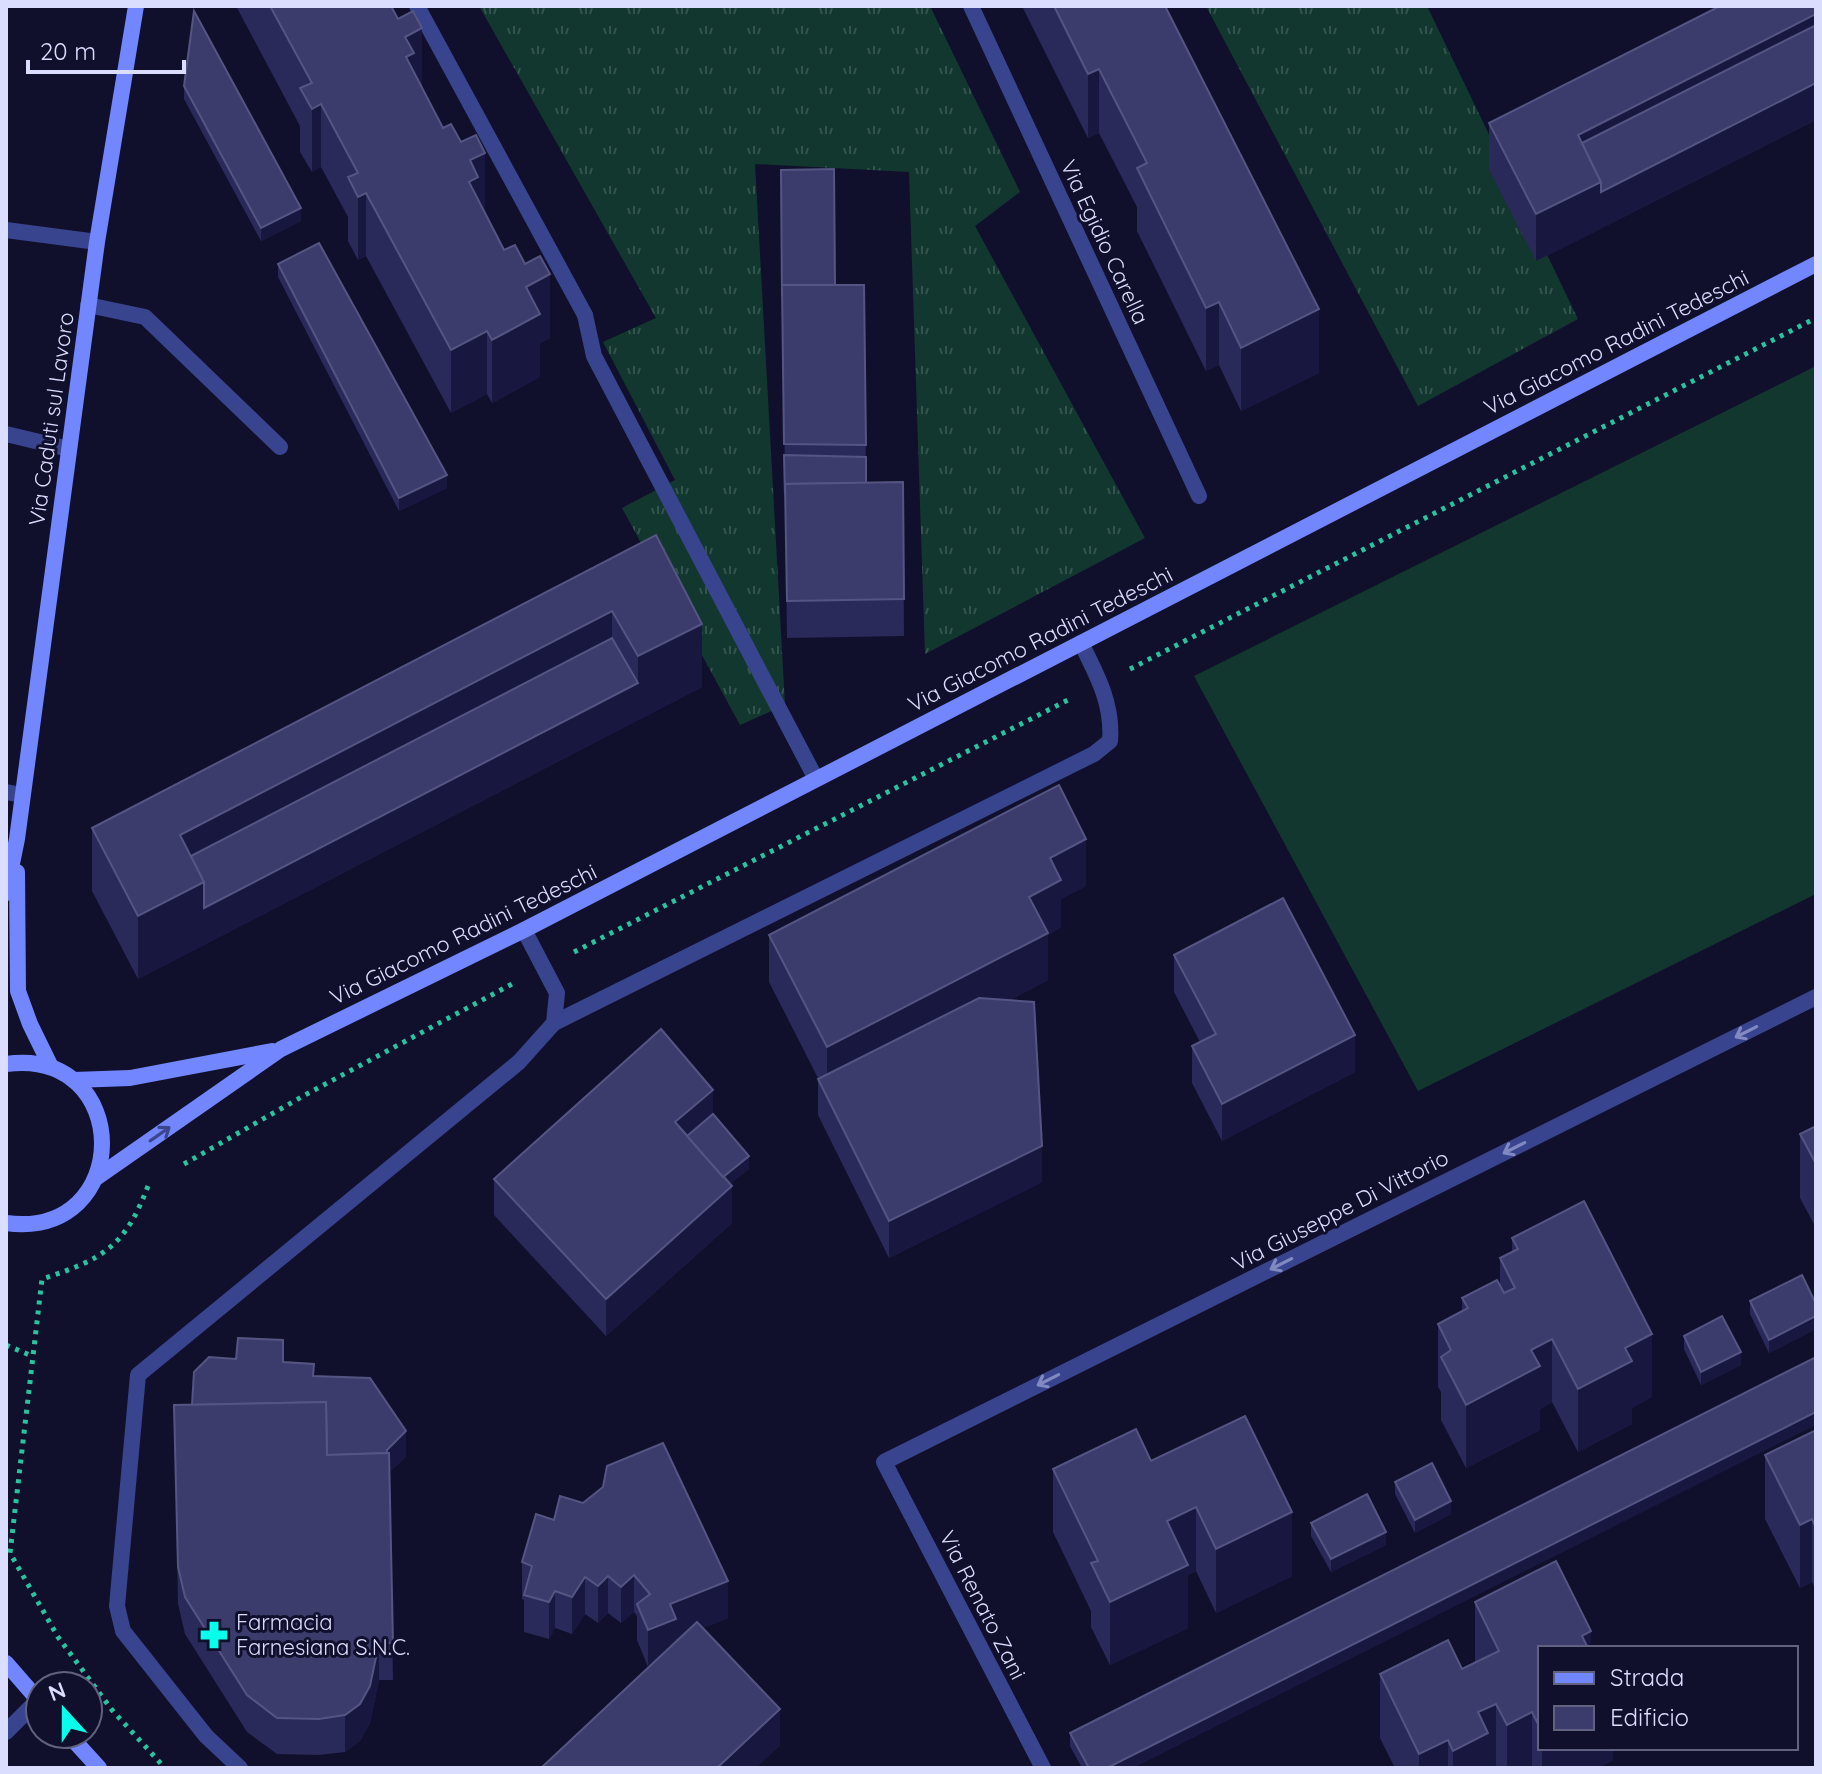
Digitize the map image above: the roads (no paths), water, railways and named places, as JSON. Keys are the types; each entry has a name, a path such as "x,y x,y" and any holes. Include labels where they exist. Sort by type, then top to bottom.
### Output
{"main road":[{"name":"Via Caduti sul Lavoro","path":"51,1067 18,991 14,793 136,6"},
{"name":"Via Giacomo Radini Tedeschi","path":"24,1225 46,1221 66,1211 84,1197 96,1178 281,1049 524,930 1816,264"},
{"name":"Via Caduti sul Lavoro","path":"6,893 17,839"},
{"name":"Via Giacomo Radini Tedeschi","path":"74,1080 130,1078 281,1049"},
{"path":"6,1064 26,1062 51,1067 74,1080 92,1101 102,1125 104,1152 96,1178"},
{"path":"6,1223 24,1225"},
{"path":"6,1239 24,1225"},
{"path":"7,1665 24,1684"},
{"path":"83,1750 99,1768"}],"street":[{"path":"417,6 585,315 594,356 816,779"},
{"name":"Via Egidio Carella","path":"971,6 1199,496"},
{"path":"6,230 97,242"},
{"path":"88,305 145,317 280,447"},
{"path":"6,434 69,449"},
{"path":"240,1768 206,1736 123,1631 117,1606 138,1375 519,1062 554,1023 1094,754 1110,741 1112,720 1101,683 1081,643"},
{"path":"524,930 557,993 554,1023"},
{"name":"Via Giuseppe Di Vittorio","path":"884,1462 1816,997"},
{"name":"Via Renato Zani","path":"884,1462 1043,1768"},
{"path":"6,1732 24,1715"}],"place":[{"name":"Farmacia Farnesiana S.N.C.","path":"214,1635"}]}
